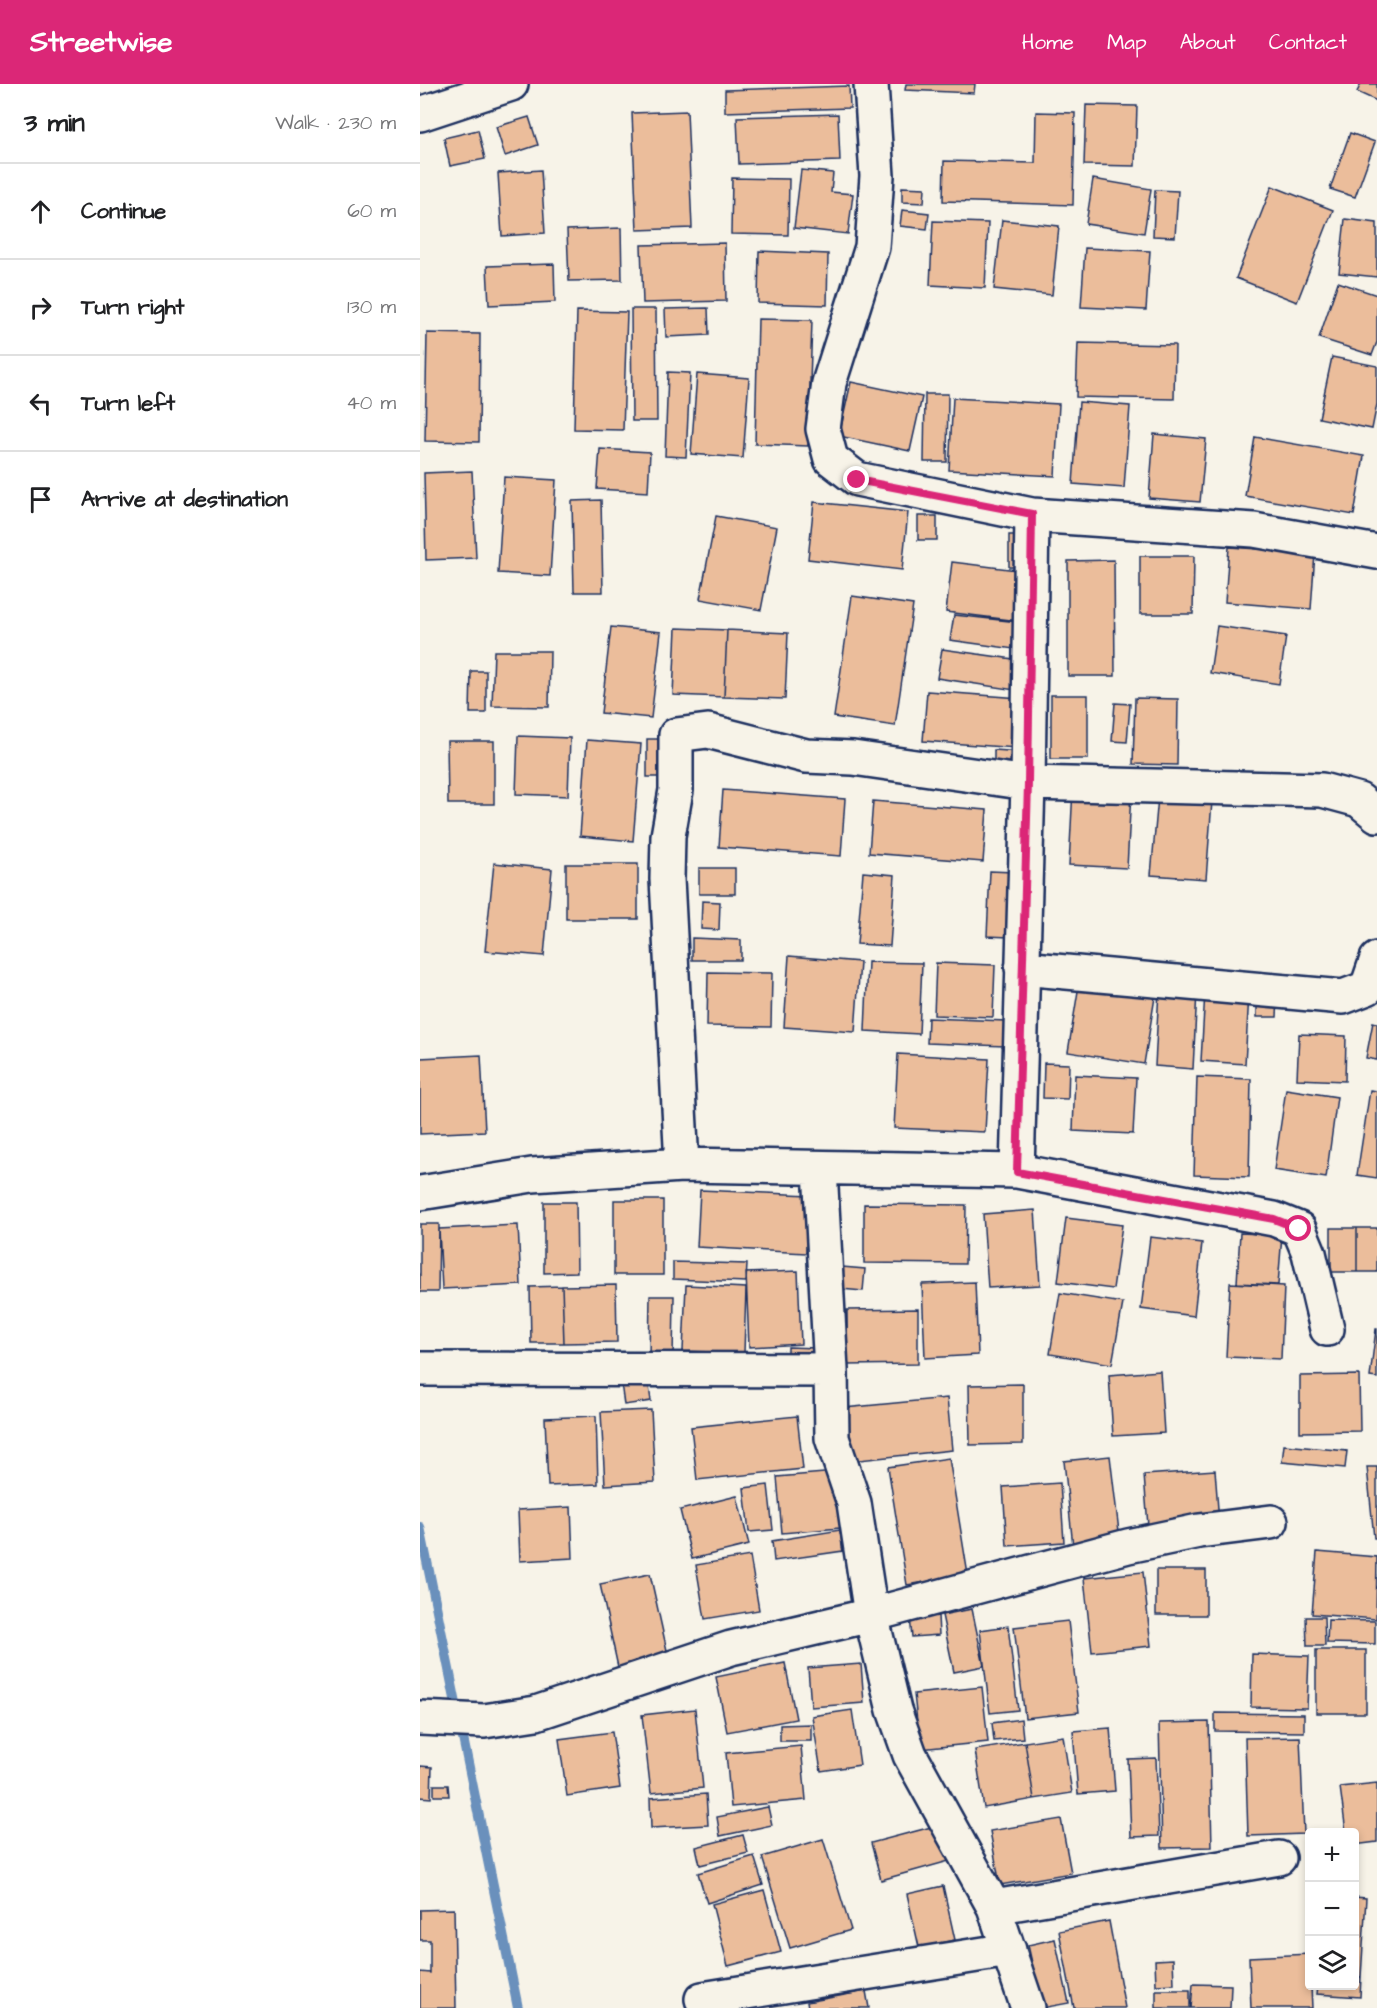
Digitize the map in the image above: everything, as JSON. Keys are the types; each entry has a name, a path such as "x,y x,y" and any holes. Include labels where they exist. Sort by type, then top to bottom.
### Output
{"street":[{"path":"420,114 511,84"},
{"path":"871,84 877,176 872,247 829,383 823,429 831,459 857,480 1032,514 1254,530 1377,552"},
{"path":"1017,1172 1028,783 1032,514"},
{"path":"682,1165 667,879 668,836 676,790 676,735 708,732 806,756 853,758 1028,783 1322,790 1359,800 1377,815"},
{"path":"1022,968 1343,997 1367,988 1377,959"},
{"path":"420,1193 532,1175 682,1165 1017,1172 1274,1219 1299,1229 1309,1253 1327,1329"},
{"path":"820,1169 831,1370 832,1438 854,1503 871,1615 894,1710 910,1755 994,1907 1028,2008"},
{"path":"420,1369 831,1370"},
{"path":"420,1718 484,1720 536,1713 731,1648 871,1615 1128,1546 1199,1531 1271,1522"},
{"path":"994,1907 1279,1858"},
{"path":"702,1999 1009,1950"}],"building":[{"path":"906,84 975,84 974,93 905,90"},
{"path":"1361,84 1377,84 1377,101 1357,92"},
{"path":"849,86 850,108 725,112 725,90"},
{"path":"1086,105 1137,106 1135,166 1084,165"},
{"path":"687,111 692,228 637,230 632,113"},
{"path":"1036,112 1075,113 1073,205 943,201 944,161 1035,163"},
{"path":"838,114 840,161 739,164 737,117"},
{"path":"529,117 538,145 505,156 496,127"},
{"path":"478,130 485,159 450,166 444,138"},
{"path":"1350,133 1375,142 1355,197 1330,189"},
{"path":"541,170 545,233 502,236 498,173"},
{"path":"801,170 833,173 831,192 853,194 848,234 794,228"},
{"path":"732,178 789,179 788,235 731,234"},
{"path":"1093,179 1151,189 1144,233 1086,224"},
{"path":"1272,186 1333,210 1297,302 1236,278"},
{"path":"902,187 925,188 924,203 902,202"},
{"path":"1155,190 1178,191 1175,237 1153,236"},
{"path":"902,210 929,213 927,229 900,226"},
{"path":"1345,219 1377,223 1377,277 1339,273"},
{"path":"1002,220 1059,226 1052,295 994,289"},
{"path":"933,221 988,223 985,288 930,285"},
{"path":"621,228 622,280 569,281 567,230"},
{"path":"725,243 726,301 643,303 641,245"},
{"path":"1085,248 1150,251 1146,310 1081,307"},
{"path":"759,251 828,254 827,305 758,303"},
{"path":"554,264 555,302 489,305 487,266"},
{"path":"1338,282 1377,295 1377,342 1372,355 1319,338"},
{"path":"708,308 709,335 666,337 665,309"},
{"path":"631,309 656,309 657,421 632,421"},
{"path":"577,311 627,312 623,430 574,429"},
{"path":"758,319 812,320 808,446 755,444"},
{"path":"427,333 480,334 479,442 425,441"},
{"path":"1078,343 1175,345 1174,399 1076,397"},
{"path":"1332,357 1377,366 1377,404 1372,429 1319,418"},
{"path":"668,372 690,373 686,457 665,456"},
{"path":"697,374 749,378 743,458 691,454"},
{"path":"851,382 922,397 910,451 839,436"},
{"path":"925,394 948,394 947,462 924,462"},
{"path":"953,398 1059,404 1055,476 949,470"},
{"path":"1079,402 1130,406 1124,488 1073,484"},
{"path":"1154,434 1206,439 1200,502 1149,498"},
{"path":"1255,437 1364,456 1354,515 1245,496"},
{"path":"600,449 650,452 648,492 597,489"},
{"path":"472,471 476,558 426,560 424,473"},
{"path":"504,477 556,480 550,576 498,573"},
{"path":"601,500 603,592 574,592 572,501"},
{"path":"814,502 908,512 902,570 808,559"},
{"path":"716,516 777,527 761,610 700,599"},
{"path":"918,516 937,516 937,540 918,540"},
{"path":"1009,535 1030,535 1030,567 1009,567"},
{"path":"1229,547 1315,553 1311,609 1225,602"},
{"path":"1140,556 1194,556 1193,614 1140,614"},
{"path":"1114,560 1115,676 1068,676 1068,561"},
{"path":"952,562 1025,571 1019,621 946,612"},
{"path":"852,596 913,605 895,726 834,717"},
{"path":"954,615 1018,622 1014,649 950,640"},
{"path":"1217,626 1286,636 1279,684 1210,673"},
{"path":"611,627 661,632 651,718 601,713"},
{"path":"676,628 727,630 724,697 673,695"},
{"path":"727,630 788,633 785,699 724,697"},
{"path":"942,649 1020,660 1015,690 937,678"},
{"path":"494,651 550,651 549,707 492,706"},
{"path":"471,671 486,671 486,713 470,713"},
{"path":"927,691 1020,698 1017,748 923,741"},
{"path":"1051,695 1088,695 1088,759 1051,759"},
{"path":"1135,698 1178,699 1177,765 1133,764"},
{"path":"1115,703 1130,704 1127,742 1112,741"},
{"path":"518,736 570,738 568,796 516,794"},
{"path":"647,739 662,739 662,777 647,777"},
{"path":"587,740 641,744 633,841 580,836"},
{"path":"447,741 494,741 494,804 448,804"},
{"path":"994,750 1022,752 1021,765 994,763"},
{"path":"1073,789 1131,792 1127,868 1069,865"},
{"path":"723,790 845,799 841,856 719,847"},
{"path":"1158,797 1212,801 1206,879 1151,875"},
{"path":"873,801 987,810 983,862 869,853"},
{"path":"494,863 552,869 544,956 485,951"},
{"path":"566,864 638,864 638,919 566,919"},
{"path":"699,868 735,868 735,894 699,894"},
{"path":"990,871 1013,872 1009,937 987,936"},
{"path":"863,872 895,875 890,946 857,944"},
{"path":"702,901 720,902 719,930 701,929"},
{"path":"692,938 741,940 741,960 692,960"},
{"path":"789,956 860,962 855,1032 784,1027"},
{"path":"868,962 922,963 919,1034 865,1031"},
{"path":"936,963 995,965 993,1017 934,1015"},
{"path":"708,972 772,973 771,1027 707,1026"},
{"path":"1079,985 1155,997 1144,1064 1068,1052"},
{"path":"1159,990 1197,991 1193,1069 1155,1066"},
{"path":"1205,992 1249,994 1245,1064 1201,1061"},
{"path":"1257,994 1278,994 1277,1017 1257,1017"},
{"path":"928,1018 1006,1021 1005,1046 927,1043"},
{"path":"1373,1022 1377,1023 1377,1060 1366,1058"},
{"path":"1299,1034 1346,1036 1345,1081 1297,1079"},
{"path":"898,1054 989,1059 985,1132 894,1128"},
{"path":"481,1055 485,1131 420,1134 420,1058"},
{"path":"1044,1063 1069,1064 1068,1099 1043,1098"},
{"path":"1075,1075 1136,1078 1133,1134 1073,1131"},
{"path":"1197,1077 1251,1079 1249,1177 1194,1175"},
{"path":"1286,1089 1337,1097 1326,1178 1274,1170"},
{"path":"1370,1090 1377,1091 1377,1178 1357,1175"},
{"path":"700,1190 809,1195 806,1253 697,1247"},
{"path":"614,1200 663,1200 663,1275 614,1275"},
{"path":"544,1202 576,1202 577,1272 544,1273"},
{"path":"864,1204 966,1205 965,1264 864,1263"},
{"path":"1035,1210 1040,1285 988,1288 983,1214"},
{"path":"1066,1218 1122,1225 1113,1289 1058,1282"},
{"path":"420,1224 439,1224 438,1292 420,1292"},
{"path":"518,1225 521,1285 442,1289 439,1229"},
{"path":"1331,1228 1357,1228 1357,1272 1331,1272"},
{"path":"1357,1228 1377,1228 1377,1272 1357,1272"},
{"path":"1240,1233 1282,1235 1278,1285 1237,1283"},
{"path":"1150,1237 1202,1243 1194,1316 1141,1309"},
{"path":"673,1262 747,1264 746,1282 673,1279"},
{"path":"842,1267 865,1269 863,1291 841,1289"},
{"path":"798,1271 801,1344 749,1347 746,1273"},
{"path":"975,1282 978,1355 925,1358 922,1284"},
{"path":"1230,1283 1284,1286 1281,1359 1226,1357"},
{"path":"616,1285 617,1342 564,1343 562,1286"},
{"path":"686,1285 746,1288 744,1353 683,1351"},
{"path":"562,1286 564,1343 531,1343 530,1287"},
{"path":"1060,1293 1123,1303 1112,1364 1050,1354"},
{"path":"650,1296 674,1296 673,1359 649,1358"},
{"path":"918,1309 918,1364 847,1365 847,1310"},
{"path":"1377,1329 1377,1378 1370,1377"},
{"path":"788,1347 816,1348 816,1367 788,1366"},
{"path":"1160,1371 1164,1433 1113,1436 1109,1375"},
{"path":"1359,1375 1360,1431 1300,1432 1300,1376"},
{"path":"648,1379 651,1401 624,1405 621,1383"},
{"path":"1023,1384 1023,1444 970,1445 969,1385"},
{"path":"947,1398 952,1450 850,1461 844,1408"},
{"path":"651,1410 655,1482 605,1485 601,1412"},
{"path":"596,1416 598,1484 548,1486 545,1418"},
{"path":"797,1416 803,1469 697,1480 691,1427"},
{"path":"1284,1445 1347,1451 1345,1468 1282,1462"},
{"path":"1110,1456 1120,1540 1073,1546 1064,1461"},
{"path":"949,1458 968,1575 907,1585 888,1467"},
{"path":"1367,1467 1377,1467 1377,1538 1374,1538"},
{"path":"1215,1470 1219,1522 1148,1526 1144,1475"},
{"path":"836,1472 840,1528 782,1533 777,1477"},
{"path":"1060,1483 1064,1542 1007,1546 1003,1487"},
{"path":"768,1485 773,1530 749,1532 744,1488"},
{"path":"737,1496 749,1545 692,1559 680,1510"},
{"path":"571,1507 573,1558 520,1561 518,1510"},
{"path":"840,1530 843,1551 774,1561 772,1541"},
{"path":"1317,1552 1377,1557 1376,1619 1312,1614"},
{"path":"750,1556 759,1610 705,1619 696,1565"},
{"path":"1156,1570 1206,1570 1206,1615 1156,1615"},
{"path":"1143,1572 1151,1646 1092,1652 1084,1578"},
{"path":"650,1574 668,1655 618,1667 600,1584"},
{"path":"972,1609 984,1666 954,1672 942,1615"},
{"path":"938,1616 939,1635 912,1637 910,1617"},
{"path":"1306,1617 1324,1617 1325,1646 1307,1646"},
{"path":"1328,1620 1375,1621 1375,1644 1327,1643"},
{"path":"1068,1621 1079,1712 1025,1718 1014,1627"},
{"path":"1008,1626 1018,1710 990,1713 980,1630"},
{"path":"1316,1650 1366,1650 1366,1713 1316,1713"},
{"path":"1252,1654 1309,1656 1307,1708 1251,1707"},
{"path":"785,1663 796,1719 727,1732 716,1677"},
{"path":"861,1664 864,1703 811,1707 808,1668"},
{"path":"982,1687 988,1742 920,1749 914,1694"},
{"path":"695,1709 703,1788 651,1793 642,1715"},
{"path":"852,1710 860,1765 821,1771 812,1716"},
{"path":"1215,1713 1304,1714 1304,1732 1215,1731"},
{"path":"1021,1719 1023,1738 994,1741 992,1723"},
{"path":"1209,1722 1212,1847 1162,1848 1159,1723"},
{"path":"811,1724 811,1741 780,1741 780,1725"},
{"path":"1110,1728 1115,1791 1078,1794 1073,1731"},
{"path":"612,1732 620,1788 567,1796 559,1739"},
{"path":"1063,1736 1072,1793 1034,1799 1025,1742"},
{"path":"1300,1737 1304,1834 1248,1836 1245,1738"},
{"path":"1025,1742 1034,1799 984,1808 975,1750"},
{"path":"801,1746 806,1800 731,1807 726,1753"},
{"path":"1156,1758 1159,1836 1131,1837 1128,1759"},
{"path":"420,1766 432,1767 431,1798 420,1797"},
{"path":"1377,1783 1377,1842 1359,1844 1359,1828 1345,1828 1340,1787"},
{"path":"434,1785 448,1785 449,1796 434,1796"},
{"path":"706,1794 708,1825 651,1828 650,1798"},
{"path":"768,1807 772,1825 720,1836 717,1817"},
{"path":"1061,1819 1071,1873 1000,1885 990,1831"},
{"path":"939,1825 949,1861 881,1880 871,1843"},
{"path":"743,1835 748,1853 700,1865 696,1847"},
{"path":"823,1839 851,1930 790,1948 762,1857"},
{"path":"754,1856 763,1885 707,1903 698,1873"},
{"path":"943,1886 955,1940 919,1947 907,1894"},
{"path":"764,1890 781,1952 728,1966 712,1904"},
{"path":"1359,1897 1366,1898 1361,1977 1359,1977"},
{"path":"454,1909 456,2008 420,2008 420,1972 430,1973 430,1940 420,1940 420,1910"},
{"path":"1109,1921 1125,2008 1074,2008 1059,1931"},
{"path":"1055,1939 1069,2003 1042,2008 1028,1945"},
{"path":"1305,1954 1305,1990 1311,1990 1312,2008 1251,2008 1249,1957"},
{"path":"1173,1959 1174,1984 1156,1985 1155,1960"},
{"path":"1359,1977 1361,1977 1360,1997 1317,1994 1318,1990 1359,1990"},
{"path":"1193,1984 1231,1985 1230,2008 1191,2008"},
{"path":"1156,1990 1190,1990 1190,2008 1156,2008"},
{"path":"866,1991 869,2008 808,2008 807,2002"}],"waterway":[{"path":"420,1527 518,2008"}],"route":[{"path":"857,480 1032,514 1028,783 1017,1172 1274,1219 1299,1229"}]}
